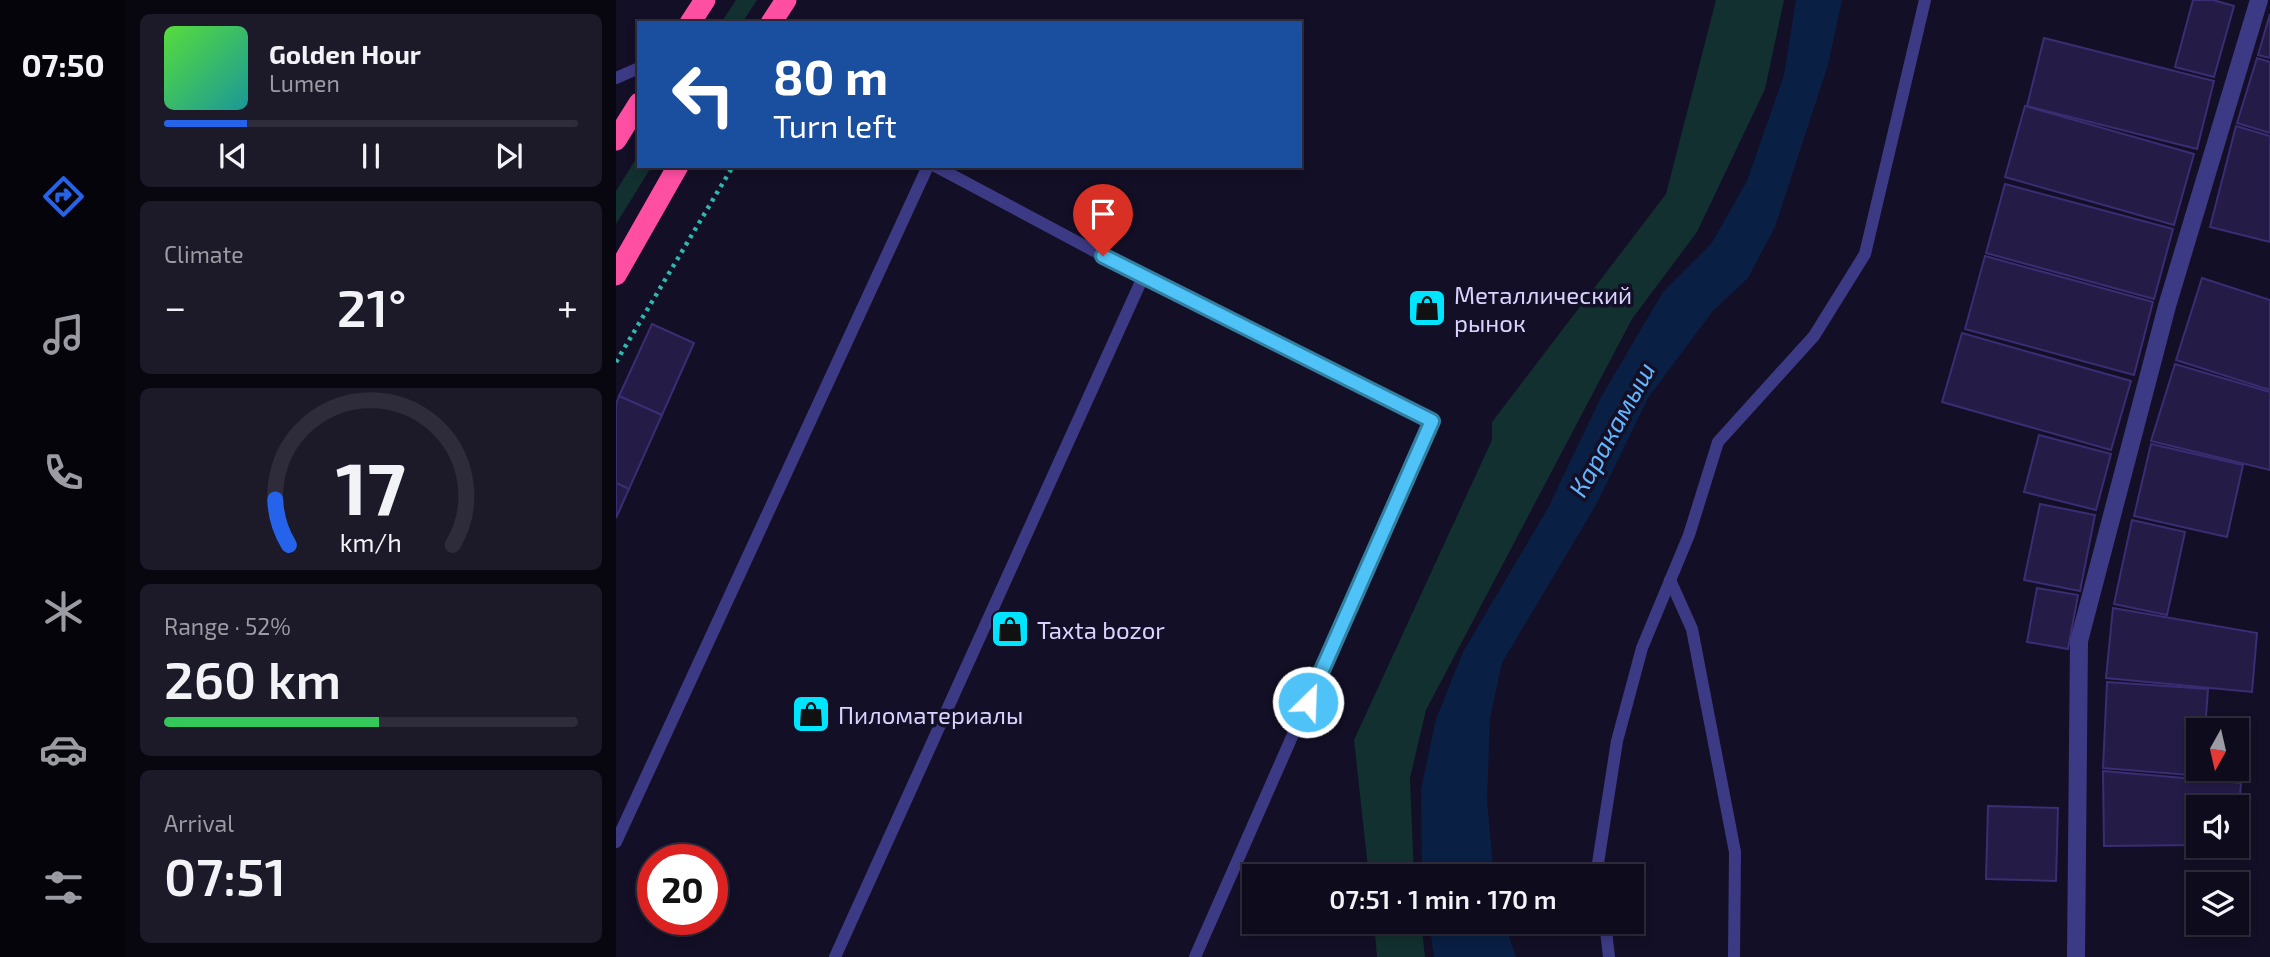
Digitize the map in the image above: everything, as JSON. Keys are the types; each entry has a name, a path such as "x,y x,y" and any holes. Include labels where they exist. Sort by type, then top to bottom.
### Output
{"highway":[{"path":"691,21 705,0"},
{"path":"772,21 786,0"},
{"path":"616,140 637,106"},
{"path":"616,275 677,168"}],"street":[{"path":"2076,957 2079,641 2167,306 2259,0"}],"lane":[{"path":"1598,864 1616,741 1642,648 1689,534 1718,442 1814,336 1865,254 1925,0"},
{"path":"616,78 637,69"},
{"path":"616,842 927,168"},
{"path":"939,168 1143,277 1432,421 1195,957"},
{"path":"835,957 1143,277"},
{"path":"1670,580 1692,629 1735,852 1734,957"},
{"path":"1606,934 1609,957"}],"path":[{"path":"616,362 732,168"}],"green space":[{"path":"736,0 757,0 743,21 722,21"},
{"path":"1716,0 1784,0 1765,89 1697,232 1632,319 1426,710 1410,778 1413,864 1368,864 1354,740 1492,440 1492,422 1666,194"},
{"path":"637,157 637,168 651,168 616,224 616,191"},
{"path":"1375,934 1422,934 1425,957 1377,957"}],"water":[{"name":"Каракамыш","path":"1796,0 1842,0 1828,65 1775,227 1748,278 1712,312 1648,398 1597,503 1502,663 1490,718 1487,801 1493,864 1422,864 1421,789 1436,719 1463,652 1548,508 1601,397 1663,292 1711,244 1747,181 1784,75"},
{"path":"1431,934 1508,934 1516,957 1434,957"}],"building":[{"path":"2193,0 2213,0 2234,6 2214,77 2175,67"},
{"path":"2270,14 2270,58 2258,55"},
{"path":"2044,38 2214,81 2197,149 2027,106"},
{"path":"2257,58 2270,62 2270,133 2237,123"},
{"path":"2025,106 2194,154 2174,225 2005,177"},
{"path":"2236,126 2270,136 2270,242 2210,227"},
{"path":"2005,184 2173,229 2154,299 1986,253"},
{"path":"1985,256 2153,302 2134,375 1965,329"},
{"path":"2202,278 2270,300 2270,390 2176,360"},
{"path":"652,324 694,343 662,415 619,396"},
{"path":"1962,333 2131,381 2111,450 1942,402"},
{"path":"2175,364 2270,392 2270,470 2151,441"},
{"path":"619,396 662,415 629,489 616,483 616,404"},
{"path":"2039,435 2111,454 2096,510 2024,492"},
{"path":"2151,444 2243,465 2227,537 2134,516"},
{"path":"616,483 629,489 616,518"},
{"path":"2040,504 2095,515 2080,591 2024,580"},
{"path":"2132,520 2185,532 2167,615 2114,604"},
{"path":"2037,588 2078,595 2068,649 2027,642"},
{"path":"2113,608 2257,633 2252,692 2106,678"},
{"path":"2107,682 2208,689 2206,718 2186,718 2186,775 2103,768"},
{"path":"2103,771 2186,778 2186,781 2241,783 2240,795 2186,795 2186,845 2104,846"},
{"path":"1988,806 2058,808 2056,881 1986,879"}],"place":[{"name":"Металлический рынок","path":"1427,308"},
{"name":"Taxta bozor","path":"1010,629"},
{"name":"Пиломатериалы","path":"811,714"}],"route":[{"path":"1103,256 1432,421 1308,702"}]}
